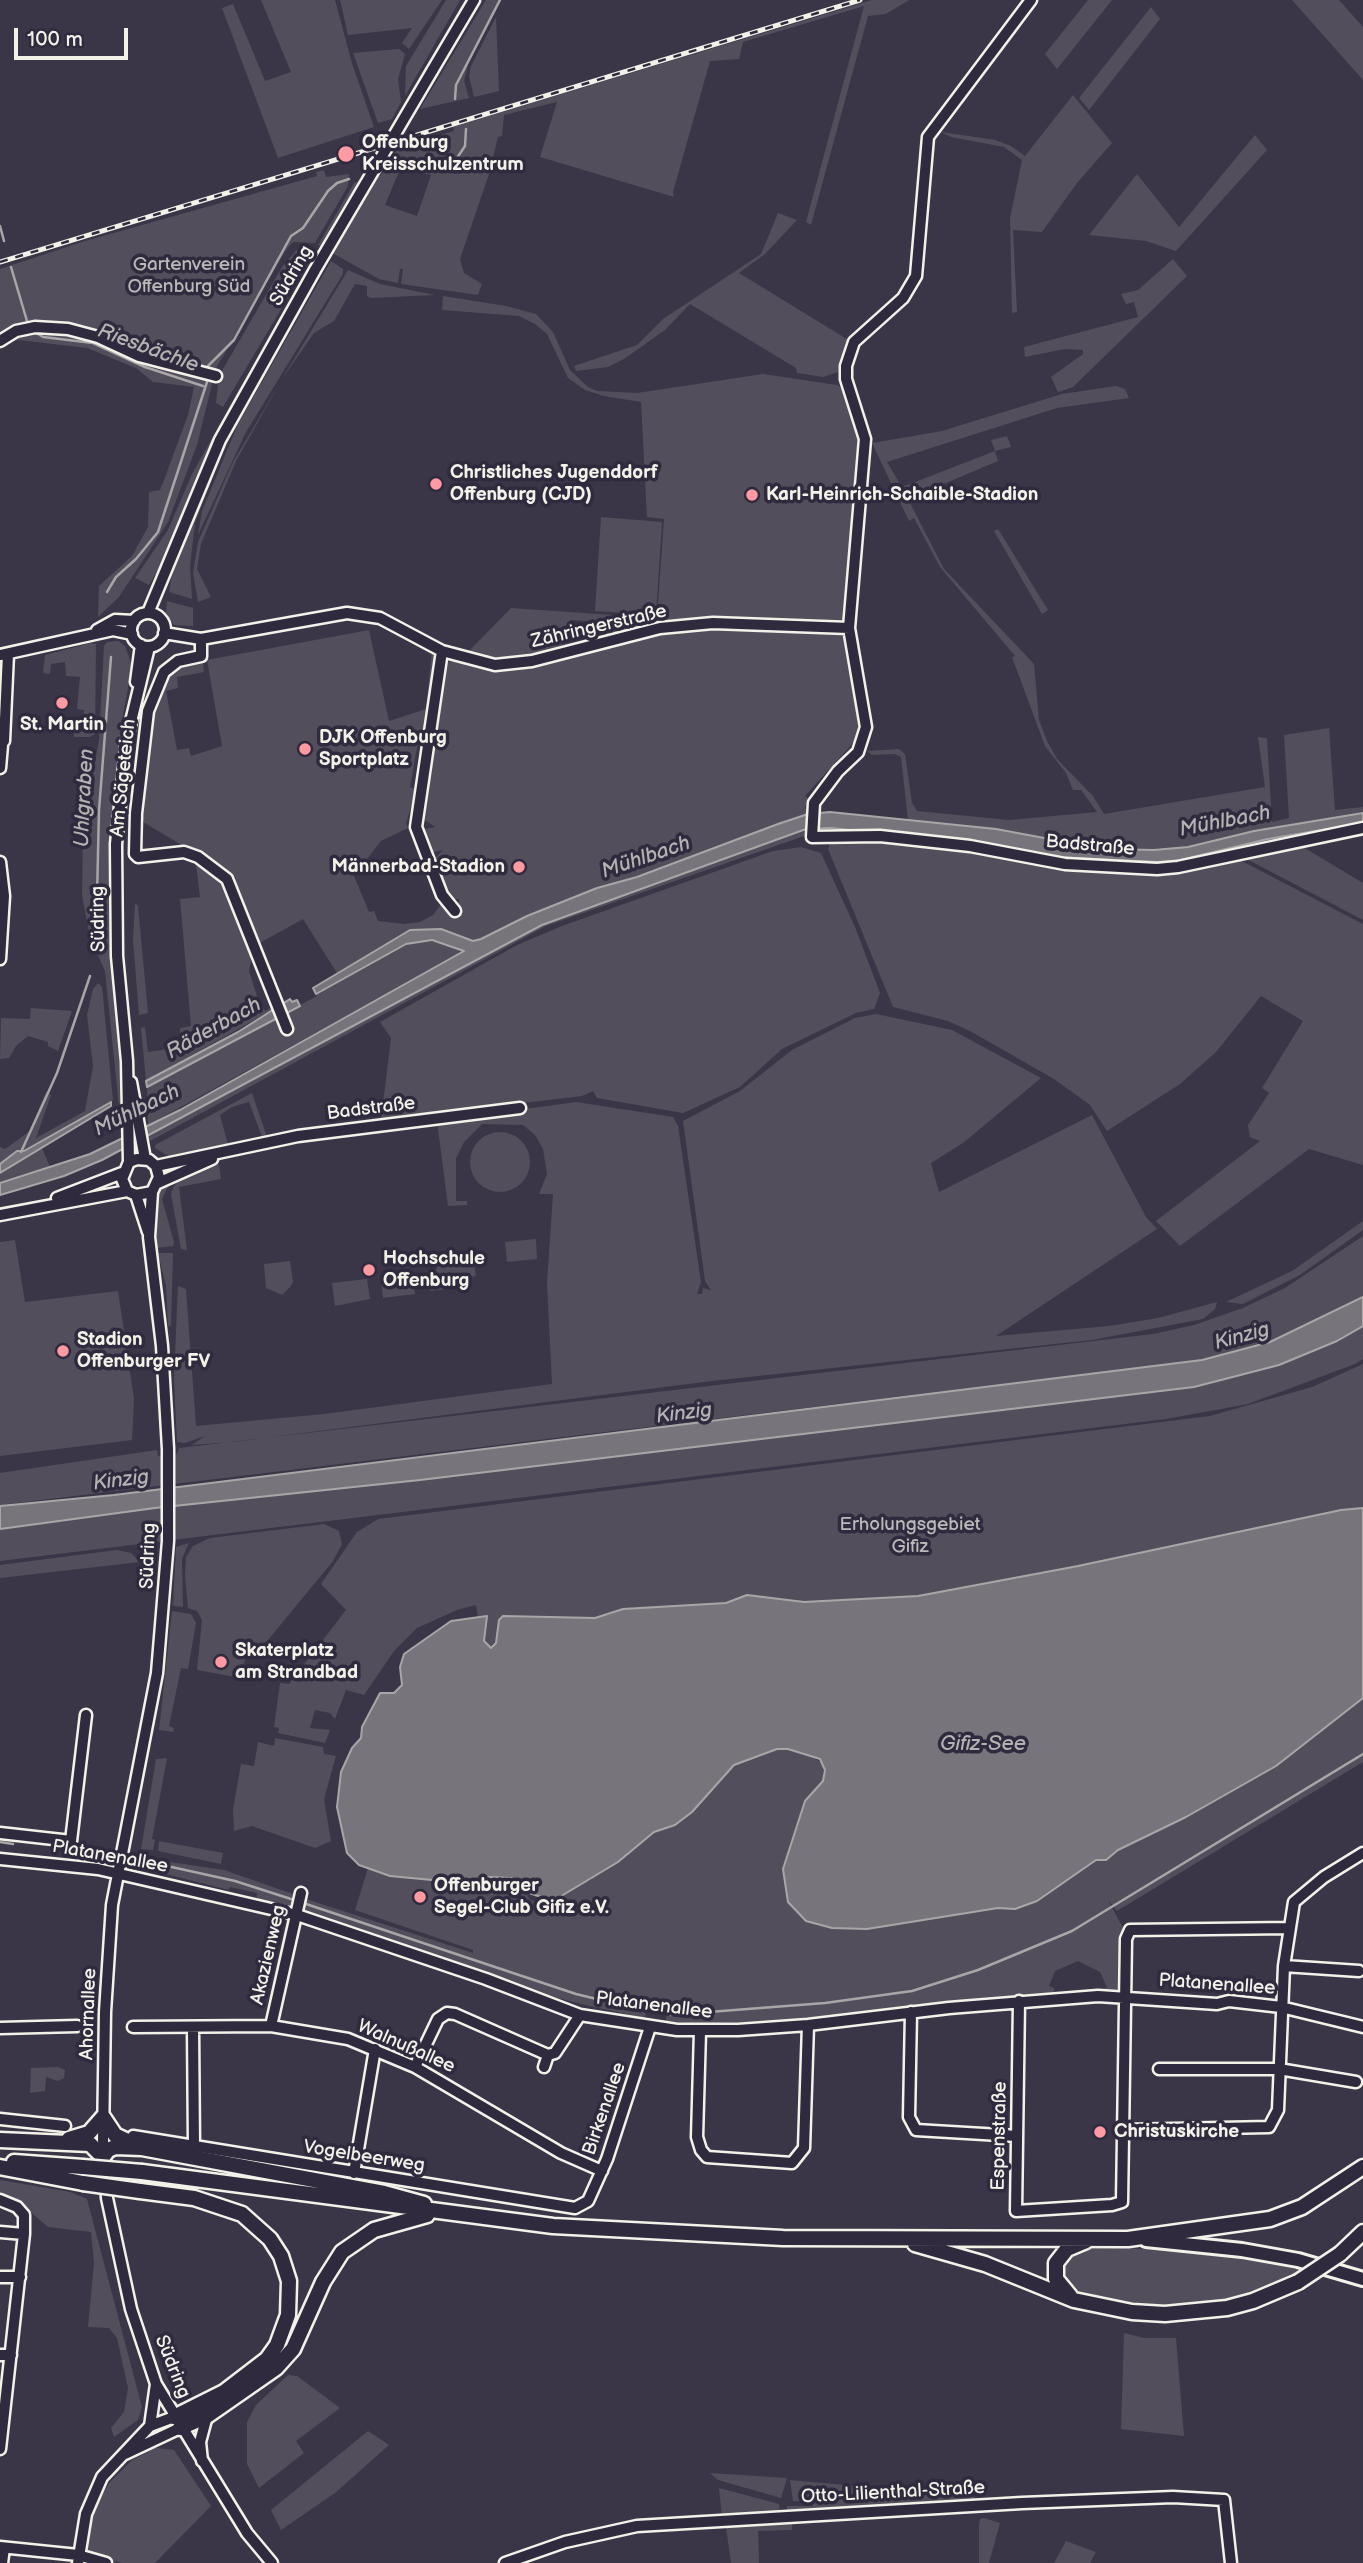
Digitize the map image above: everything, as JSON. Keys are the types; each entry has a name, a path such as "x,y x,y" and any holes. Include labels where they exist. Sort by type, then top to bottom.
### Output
{"highway":[{"path":"54,2141 89,2133 103,2118 115,2135 138,2142 384,2193 455,2215"},
{"path":"0,2140 90,2144 103,2157 107,2150 138,2142"},
{"path":"0,2161 142,2172 433,2213 577,2227 783,2238 900,2240 1128,2239 1270,2219 1323,2195 1363,2167"},
{"path":"0,2167 83,2183 194,2198 242,2214 270,2239 281,2256 289,2281 288,2315 277,2344 267,2359 224,2392 177,2422"},
{"path":"177,2422 207,2416 264,2379 293,2349 323,2282 342,2252 374,2230 433,2213"},
{"path":"900,2240 985,2264 1074,2300 1132,2312 1196,2312 1253,2301 1298,2281 1340,2253 1363,2232"},
{"path":"1074,2300 1056,2279 1056,2263 1067,2249 1091,2239"}],"main road":[{"path":"1128,2239 1242,2250 1298,2260 1363,2279"}],"street":[{"name":"Südring","path":"152,614 220,440 315,270 474,0"},
{"path":"849,628 865,439 846,379 846,366 855,342 903,298 916,276 928,137 1031,0"},
{"path":"0,341 16,331 35,327 68,329 98,337 139,356 216,376"},
{"name":"Zähringerstraße","path":"164,634 201,639 347,613 380,618 442,651 495,665 532,661 669,627 713,623 849,628"},
{"path":"0,768 4,654 113,630 132,634 145,646 158,643 164,634 163,622 152,614 134,621 116,621 88,635"},
{"path":"132,634 134,621"},
{"name":"Badstraße","path":"849,628 866,727 865,736 858,752 838,771 811,811 812,833 880,836 970,846 1065,864 1157,869 1178,867 1363,828"},
{"name":"Am Sägeteich","path":"201,639 201,656 178,661 164,672 149,711 137,800 135,854 138,857 184,852 198,857 227,879 287,1029"},
{"name":"Südring","path":"129,1157 127,1061 117,956 116,844 122,775 145,646"},
{"path":"442,651 416,827 442,895 455,911"},
{"path":"0,862 4,896 0,959"},
{"name":"Südring","path":"127,1061 145,1159"},
{"name":"Badstraße","path":"156,1166 298,1136 520,1108"},
{"name":"Badstraße","path":"158,1183 227,1152"},
{"path":"37,1207 122,1173 129,1157 145,1159 156,1166 158,1183"},
{"name":"Südring","path":"122,1173 149,1237"},
{"name":"Südring","path":"118,1872 148,1733 165,1599 168,1449 162,1346 149,1237 152,1192 158,1183"},
{"path":"0,1215 37,1207 152,1192"},
{"name":"Platanenallee","path":"0,1833 71,1841 86,1715"},
{"path":"1124,2130 1269,2127 1278,2110 1284,1966 1294,1902 1324,1877 1363,1853"},
{"name":"Platanenallee","path":"0,1859 118,1872 297,1916 485,1979 580,2015 650,2026 700,2031 808,2025 1019,2001 1126,1997 1217,2004 1229,2001 1281,2007 1363,2026"},
{"name":"Ahornallee","path":"103,2157 105,2012 118,1872"},
{"name":"Akazienweg","path":"271,2026 301,1893"},
{"name":"Espenstraße","path":"1019,2001 1016,2211 1122,2202 1126,1939 1134,1928 1289,1928"},
{"path":"1284,1966 1359,1971"},
{"path":"912,2012 909,2117 916,2130 1017,2136"},
{"path":"415,2067 438,2019 447,2014 456,2014 548,2055 555,2053 580,2015"},
{"path":"700,2031 697,2137 701,2150 707,2157 792,2163 804,2148 808,2025"},
{"path":"0,2028 77,2026"},
{"name":"Walnußallee","path":"133,2027 271,2026 348,2039 415,2067 561,2153 602,2171"},
{"name":"Birkenallee","path":"588,2201 602,2171 650,2026"},
{"path":"194,2028 194,2147"},
{"path":"355,2173 375,2049"},
{"path":"544,2067 548,2055"},
{"path":"1159,2069 1279,2069 1356,2082"},
{"path":"0,2119 65,2126"},
{"name":"Vogelbeerweg","path":"138,2142 194,2147 575,2208 588,2201"},
{"name":"Südring","path":"103,2157 107,2198 120,2263 156,2384 203,2465 247,2533 272,2563"},
{"path":"0,2200 17,2207 24,2216 20,2277 5,2355 0,2449"},
{"path":"0,2232 24,2234"},
{"path":"0,2277 20,2277"},
{"path":"78,2559 91,2497 102,2477 150,2426 156,2384"},
{"path":"203,2465 200,2442 207,2416"},
{"path":"150,2426 177,2422"},
{"path":"122,2455 177,2422"},
{"name":"Otto-Lilienthal-Straße","path":"505,2563 565,2542 637,2526 1022,2503 1173,2497 1224,2500 1231,2563"},
{"path":"2,2563 2,2548 106,2563"}],"green space":[{"path":"261,0 335,0 352,63 374,127 278,158 222,8 233,4 265,81 291,72"},
{"path":"340,0 442,0 409,49 402,43 412,28 348,35"},
{"path":"446,0 460,0 405,96 406,66"},
{"path":"486,0 500,0 469,60 464,81 469,98 420,109"},
{"path":"872,0 909,0 886,14 868,16 811,225 806,222 864,6 743,42 739,59 710,61 673,192 674,197 540,157 557,102 504,115 502,136 498,137 489,174 460,259 464,273 482,284 478,295 401,284 403,269 400,269 398,283 379,279 318,245 354,183 381,175 397,148 454,131 453,127","holes":["400,169 431,175 417,216 385,205"]},
{"path":"1088,0 1112,0 1057,69 1045,54"},
{"path":"1292,0 1339,0 1363,27 1363,80"},
{"path":"1151,7 1160,19 1089,110 1079,98"},
{"path":"496,17 499,91 474,97 469,76 471,66"},
{"path":"1016,23 1020,28 941,132 938,128"},
{"path":"399,49 405,54 398,79 401,102 392,119 378,123 353,53"},
{"path":"1073,95 1112,143 1077,183 1042,232 1013,230 1017,312 1012,313 1010,218 1022,160 1004,147 951,137 941,132 995,140 1011,146 1025,156"},
{"path":"1255,135 1267,150 1176,251 1146,241 1089,235 1137,174 1179,227"},
{"name":"Gartenverein Offenburg Süd","path":"324,170 326,177 349,174 348,186 315,243 293,242 286,250 213,373 34,323 24,323 0,335 0,269 85,241 317,176 316,172"},
{"path":"778,213 797,220 765,254 739,273 850,341 838,372 823,377 797,373 796,368 690,304 665,330 624,359 608,367 576,371 574,366 637,345 663,319 761,254"},
{"path":"299,247 315,252 223,407 216,403 219,376 282,267"},
{"path":"1173,259 1187,276 1073,387 1058,392 1051,377 1083,354 1083,350 1065,349 1025,357 1024,347 1138,317 1134,302 1126,304 1121,294 1138,290"},
{"path":"331,261 343,269 343,274 246,432 198,535 202,511 238,424"},
{"path":"348,270 380,284 435,295 371,298 367,296 367,286 355,284 334,321 314,333 282,379"},
{"name":"Karl-Heinrich-Schaible-Stadion","path":"443,296 506,306 536,314 553,332 570,370 588,387 597,391 637,393 763,374 837,385 843,389 861,441 845,618 836,623 672,619 603,635 600,622 571,620 567,643 533,654 495,658 467,653 511,608 657,618 664,519 647,517 641,402 585,390 568,378 547,334 535,324 519,316 442,310"},
{"path":"33,330 74,334 213,380 197,445 168,522 119,597 98,617 99,586 132,556 148,527 149,492 160,490 188,415 194,387 153,382 136,368 87,348 10,339 15,334"},
{"path":"263,369 223,450 195,523 190,566 192,599 169,592 172,575 217,455"},
{"path":"249,372 195,480 161,565 149,585 135,578 168,530 192,474"},
{"path":"280,383 236,461 201,544 197,569 211,597 198,602 193,573 198,542 233,462"},
{"path":"1116,386 1125,389 1129,398 1057,408 887,462 902,487 995,451 998,461 908,499 944,569 1034,664 1039,720 1047,741 1057,759 1093,796 1104,814 1265,787 1258,737 1267,738 1272,822 1289,818 1284,735 1329,728 1335,810 1363,807 1363,813 1254,831 1188,847 1154,850 1077,846 996,829 908,820 901,757 895,754 872,755 867,751 899,749 905,754 912,803 917,811 1009,820 1097,812 1081,790 1073,790 1066,773 1045,746 1012,657 1015,656 940,567 914,518 909,521 872,443 942,431 1062,394"},
{"path":"1007,436 1011,447 995,451 991,440"},
{"path":"601,517 662,522 656,615 595,611"},
{"path":"998,529 1048,610 1042,614 994,531"},
{"path":"167,601 193,608 193,626 174,625 166,614"},
{"path":"719,628 839,633 849,642 863,736 857,734 853,743 805,796 811,801 805,807 808,814 637,877 597,888 527,916 481,939 473,941 441,929 410,930 337,973 303,919 256,945 234,886 236,878 140,820 148,734 156,703 168,675 183,663 203,661 204,672 177,677 178,688 166,691 177,750 189,748 191,756 222,746 207,660 369,630 389,721 426,709 432,649 436,656 424,742 418,742 410,787 417,790 406,823 408,828 381,841 367,859 355,863 357,874 354,876 369,912 374,911 378,921 405,924 420,922 433,915 442,903 458,911 459,899 450,899 446,894 444,881 436,874 433,860 443,850 430,853 421,830 435,827 422,818 444,664 454,660 471,666 509,669 653,634"},
{"path":"118,641 125,646 132,666 121,726 109,853 111,961 122,1087 119,1107 105,971 90,937 82,895 83,827 99,740 104,646 107,642"},
{"path":"96,644 95,734 90,737 74,737 74,725 83,725 84,710 77,709 80,677 66,676 65,662 51,664 50,674 43,673 45,655"},
{"path":"1363,823 1363,826 1160,866 1041,858 818,834 814,829 986,843 1053,857 1157,862 1176,861 1268,839"},
{"path":"808,829 804,836 546,926 150,1141 148,1137 542,925"},
{"path":"860,838 987,852 1105,872 1170,871 1232,856 1363,924 1363,1165 1309,1149 1180,1246 1156,1221 1260,1141 1250,1137 1248,1125 1269,1093 1262,1088 1303,1021 1261,996 1216,1052 1180,1084 1107,1131 1090,1105 1054,1079 948,1021 893,1007 828,849 831,840"},
{"path":"1298,844 1363,883 1363,920 1239,855"},
{"path":"801,847 821,853 855,927 880,993 874,1009 856,1013 782,1049 740,1087 683,1113 597,1098 593,1091 582,1096 381,1120 391,1038 380,1022 517,945 562,926 773,851"},
{"path":"192,858 226,883 253,951 249,971 257,996 265,1011 272,1007 274,1009 146,1081 141,1028 145,1027 148,1052 181,1047 180,1028 191,1026 180,899 200,897 196,864"},
{"path":"135,903 138,906 148,1013 139,1015 133,940"},
{"path":"419,940 450,944 465,951 148,1125 147,1087 317,996 316,994 406,944"},
{"path":"98,983 102,987 113,1100 24,1151 17,1151 0,1164 0,1147 5,1149 30,1131 46,1092 51,1095 36,1138 85,1111 93,1066 87,1015 93,989"},
{"path":"31,1008 72,1011 58,1051 48,1046 48,1042 28,1036 16,1046 9,1058 0,1059 1,1018 30,1019"},
{"path":"876,1014 952,1030 1041,1078 963,1143 931,1163 939,1192 1092,1115 1146,1217 1157,1229 996,1336 1109,1326 1158,1318 1217,1302 1215,1309 1203,1319 1092,1340 712,1381 233,1442 192,1445 205,1436 185,1443 177,1442 174,1377 178,1286 186,1289 196,1426 324,1414 552,1384 547,1283 553,1194 539,1194 547,1174 543,1149 535,1135 523,1125 482,1124 464,1142 456,1158 456,1201 467,1201 467,1205 448,1206 437,1121 576,1102 673,1117 678,1126 701,1282 697,1294 702,1294 703,1288 711,1290 705,1281 683,1121 740,1091 792,1050 855,1018"},
{"path":"252,1093 267,1137 262,1137 249,1102 232,1107 220,1115 228,1145 170,1157 155,1148 155,1145"},
{"path":"500,1132 521,1141 530,1162 521,1183 500,1192 479,1183 470,1162 479,1141"},
{"path":"42,1148 50,1167 0,1183 0,1173"},
{"path":"219,1164 221,1179 179,1187 187,1250 181,1249 171,1194 173,1188 178,1181"},
{"path":"170,1183 162,1199 174,1242 173,1246 156,1248 153,1210 156,1193"},
{"path":"1363,1221 1363,1230 1300,1275 1243,1304 1226,1302 1292,1271"},
{"path":"1363,1236 1363,1297 1270,1342 1202,1360 0,1505 0,1473 157,1450 158,1456 177,1454 179,1448 1153,1334 1194,1325 1243,1308 1285,1288"},
{"path":"536,1239 537,1259 507,1262 505,1242"},
{"name":"Stadion Offenburger FV","path":"15,1240 25,1302 118,1291 134,1399 132,1440 0,1456 0,1242"},
{"path":"158,1253 173,1253 171,1326 168,1326 166,1286"},
{"path":"472,1255 476,1276 454,1280 455,1288 430,1291 427,1271 437,1269 436,1258 444,1256 445,1260"},
{"path":"290,1261 293,1282 290,1287 282,1295 266,1288 264,1264"},
{"path":"413,1274 415,1294 383,1298 381,1278"},
{"path":"367,1279 370,1299 335,1306 332,1283"},
{"path":"1363,1326 1363,1359 1355,1364 1248,1404 1166,1419 0,1561 0,1529 155,1508 420,1480 1194,1387 1279,1365 1337,1341"},
{"name":"Erholungsgebiet Gifiz","path":"1363,1364 1363,1508 1341,1510 1078,1566 918,1596 804,1602 747,1595 726,1603 623,1609 595,1618 503,1616 496,1643 491,1648 484,1641 486,1617 478,1617 476,1605 457,1610 417,1628 394,1651 364,1695 346,1690 335,1719 330,1713 315,1710 310,1728 330,1730 325,1743 278,1733 279,1728 274,1727 280,1683 289,1684 346,1610 321,1584 357,1532 378,1519 1210,1416 1312,1387"},
{"path":"324,1524 339,1531 342,1544 333,1561 259,1651 246,1654 241,1678 197,1670 202,1620 197,1611 188,1608 185,1576 186,1557 193,1546 210,1538"},
{"path":"189,1543 182,1559 183,1607 173,1606 176,1547"},
{"path":"117,1550 131,1553 140,1562 0,1578 0,1565"},
{"path":"172,1611 191,1614 196,1623 188,1669 181,1668 169,1726 174,1728 173,1732 159,1730"},
{"path":"1363,1698 1363,1762 1117,1911 1108,1900 1123,1928 1121,1984 1116,1990 1102,1990 1107,1987 1100,1972 1078,1961 1055,1971 1049,1986 1054,1988 1054,1994 823,2018 696,2024 666,2021 667,2002 659,2000 651,2004 644,2018 585,2005 523,1989 301,1913 306,1899 473,1953 473,1950 355,1910 368,1868 390,1876 485,1880 494,1876 511,1878 520,1881 530,1900 549,1904 618,1862 654,1832 675,1825 692,1812 734,1765 777,1749 801,1751 824,1764 823,1781 810,1797 867,1929 998,1908 1015,1909 1037,1901 1096,1860 1106,1860 1118,1850 1186,1817 1276,1766"},
{"path":"275,1738 323,1747 324,1754 336,1756 324,1799 331,1841 315,1848 252,1826 234,1831 233,1809 241,1764 254,1766 258,1742 274,1746"},
{"path":"167,1758 152,1839 155,1840 153,1850 141,1849 156,1759"},
{"path":"159,1841 223,1853 221,1864 158,1851"},
{"path":"143,1858 224,1870 293,1894 290,1910 256,1901 257,1893 230,1887 229,1890 142,1868"},
{"path":"58,2067 65,2070 64,2078 58,2081 46,2077 45,2091 30,2093 31,2068"},
{"path":"0,2180 70,2192 87,2199 142,2407 138,2420 114,2437 111,2428 124,2412 128,2388 117,2338 109,2328 88,2327 94,2263 91,2232 48,2227 15,2199 0,2194"},
{"path":"1075,2249 1208,2252 1302,2270 1255,2293 1217,2305 1177,2309 1130,2308 1072,2292 1062,2285 1059,2265"},
{"path":"1124,2333 1144,2338 1176,2338 1184,2436 1121,2429"},
{"path":"288,2375 297,2376 340,2408 296,2441 304,2453 259,2488 247,2464 247,2422 256,2405"},
{"path":"368,2431 389,2445 335,2493 281,2530 271,2510"},
{"path":"156,2448 174,2450 211,2506 155,2563 122,2563 91,2555 87,2549 88,2532 95,2509 109,2483 132,2460"},
{"path":"710,2473 787,2478 781,2498 718,2480"},
{"path":"790,2480 975,2497 974,2500 965,2502 787,2512 787,2506 813,2506 813,2502 793,2501"},
{"path":"719,2488 779,2504 780,2512 722,2516"},
{"path":"980,2519 1000,2523 989,2563 979,2563 979,2525"},
{"path":"792,2524 792,2530 758,2531 759,2563 731,2563 726,2527"},
{"path":"1066,2541 1096,2552 1090,2563 1054,2563"}],"water":[{"path":"830,812 996,829 1103,849 1154,850 1188,847 1254,831 1363,813 1363,823 1268,839 1176,861 1157,862 1053,857 986,843 830,828 806,829 542,925 102,1160 64,1176 0,1195 0,1183 90,1154 180,1110 464,951 432,940 406,944 316,994 313,988 410,930 441,929 473,941 481,939 527,916 597,888 637,877 808,814"},
{"path":"290,999 292,1002 297,1000 300,1006 147,1087 146,1081 238,1032"},
{"path":"111,1102 111,1106 0,1173 0,1164 17,1151 24,1151"},
{"path":"1363,1297 1363,1326 1337,1341 1279,1365 1194,1387 420,1480 155,1508 0,1529 0,1506 114,1495 1202,1360 1270,1342"},
{"name":"Gifiz-See","path":"1363,1508 1363,1698 1276,1766 1186,1817 1118,1850 1106,1860 1096,1860 1037,1901 1015,1909 998,1908 867,1929 832,1928 806,1921 788,1902 783,1869 805,1801 823,1781 825,1770 820,1759 788,1749 777,1749 734,1765 692,1812 675,1825 654,1832 618,1862 553,1901 526,1892 520,1881 511,1878 489,1877 474,1884 390,1876 359,1865 347,1853 337,1807 341,1772 352,1748 361,1738 362,1727 380,1693 394,1693 402,1685 400,1667 404,1654 451,1621 487,1616 484,1641 491,1648 496,1643 499,1620 503,1616 595,1618 623,1609 726,1603 747,1595 804,1602 918,1596 1078,1566 1341,1510"}],"waterway":[{"name":"Uhlgraben","path":"455,99 456,85 500,0"},
{"name":"Uhlgraben","path":"399,163 448,165 465,146 466,129"},
{"name":"Uhlgraben","path":"208,366 234,340 291,236 303,228 328,191 337,183 349,179"},
{"name":"Riesbächle","path":"0,226 4,241"},
{"name":"Riesbächle","path":"11,267 27,321"},
{"name":"Riesbächle","path":"38,334 43,337 93,343 145,367 203,386"},
{"name":"Uhlgraben","path":"107,592 116,577 136,559 158,532 207,382"},
{"name":"Uhlgraben","path":"96,940 99,810 111,657"},
{"name":"Uhlgraben","path":"21,1152 57,1073 90,976"},
{"path":"670,2015 825,2003 912,1991 978,1970 1072,1931 1363,1754"},
{"path":"0,1842 13,1844"},
{"path":"149,1862 235,1881 291,1899"},
{"path":"306,1904 576,1994 646,2011"}],"railway":[{"path":"0,262 860,0"}],"place":[{"name":"Offenburg Kreisschulzentrum","path":"346,154"},
{"name":"Christliches Jugenddorf Offenburg (CJD)","path":"436,484"},
{"name":"Karl-Heinrich-Schaible-Stadion","path":"752,495"},
{"name":"St. Martin","path":"62,703"},
{"name":"DJK Offenburg Sportplatz","path":"305,749"},
{"name":"Männerbad-Stadion","path":"519,867"},
{"name":"Hochschule Offenburg","path":"369,1270"},
{"name":"Stadion Offenburger FV","path":"63,1351"},
{"name":"Skaterplatz am Strandbad","path":"221,1662"},
{"name":"Offenburger Segel-Club Gifiz e.V.","path":"420,1897"},
{"name":"Christuskirche","path":"1100,2132"}],"water label":[{"name":"Mühlbach","path":"1225,822"},
{"name":"Mühlbach","path":"646,858"},
{"name":"Räderbach","path":"214,1029"},
{"name":"Mühlbach","path":"137,1111"},
{"name":"Kinzig","path":"1242,1337"},
{"name":"Kinzig","path":"684,1414"},
{"name":"Kinzig","path":"121,1481"}]}
